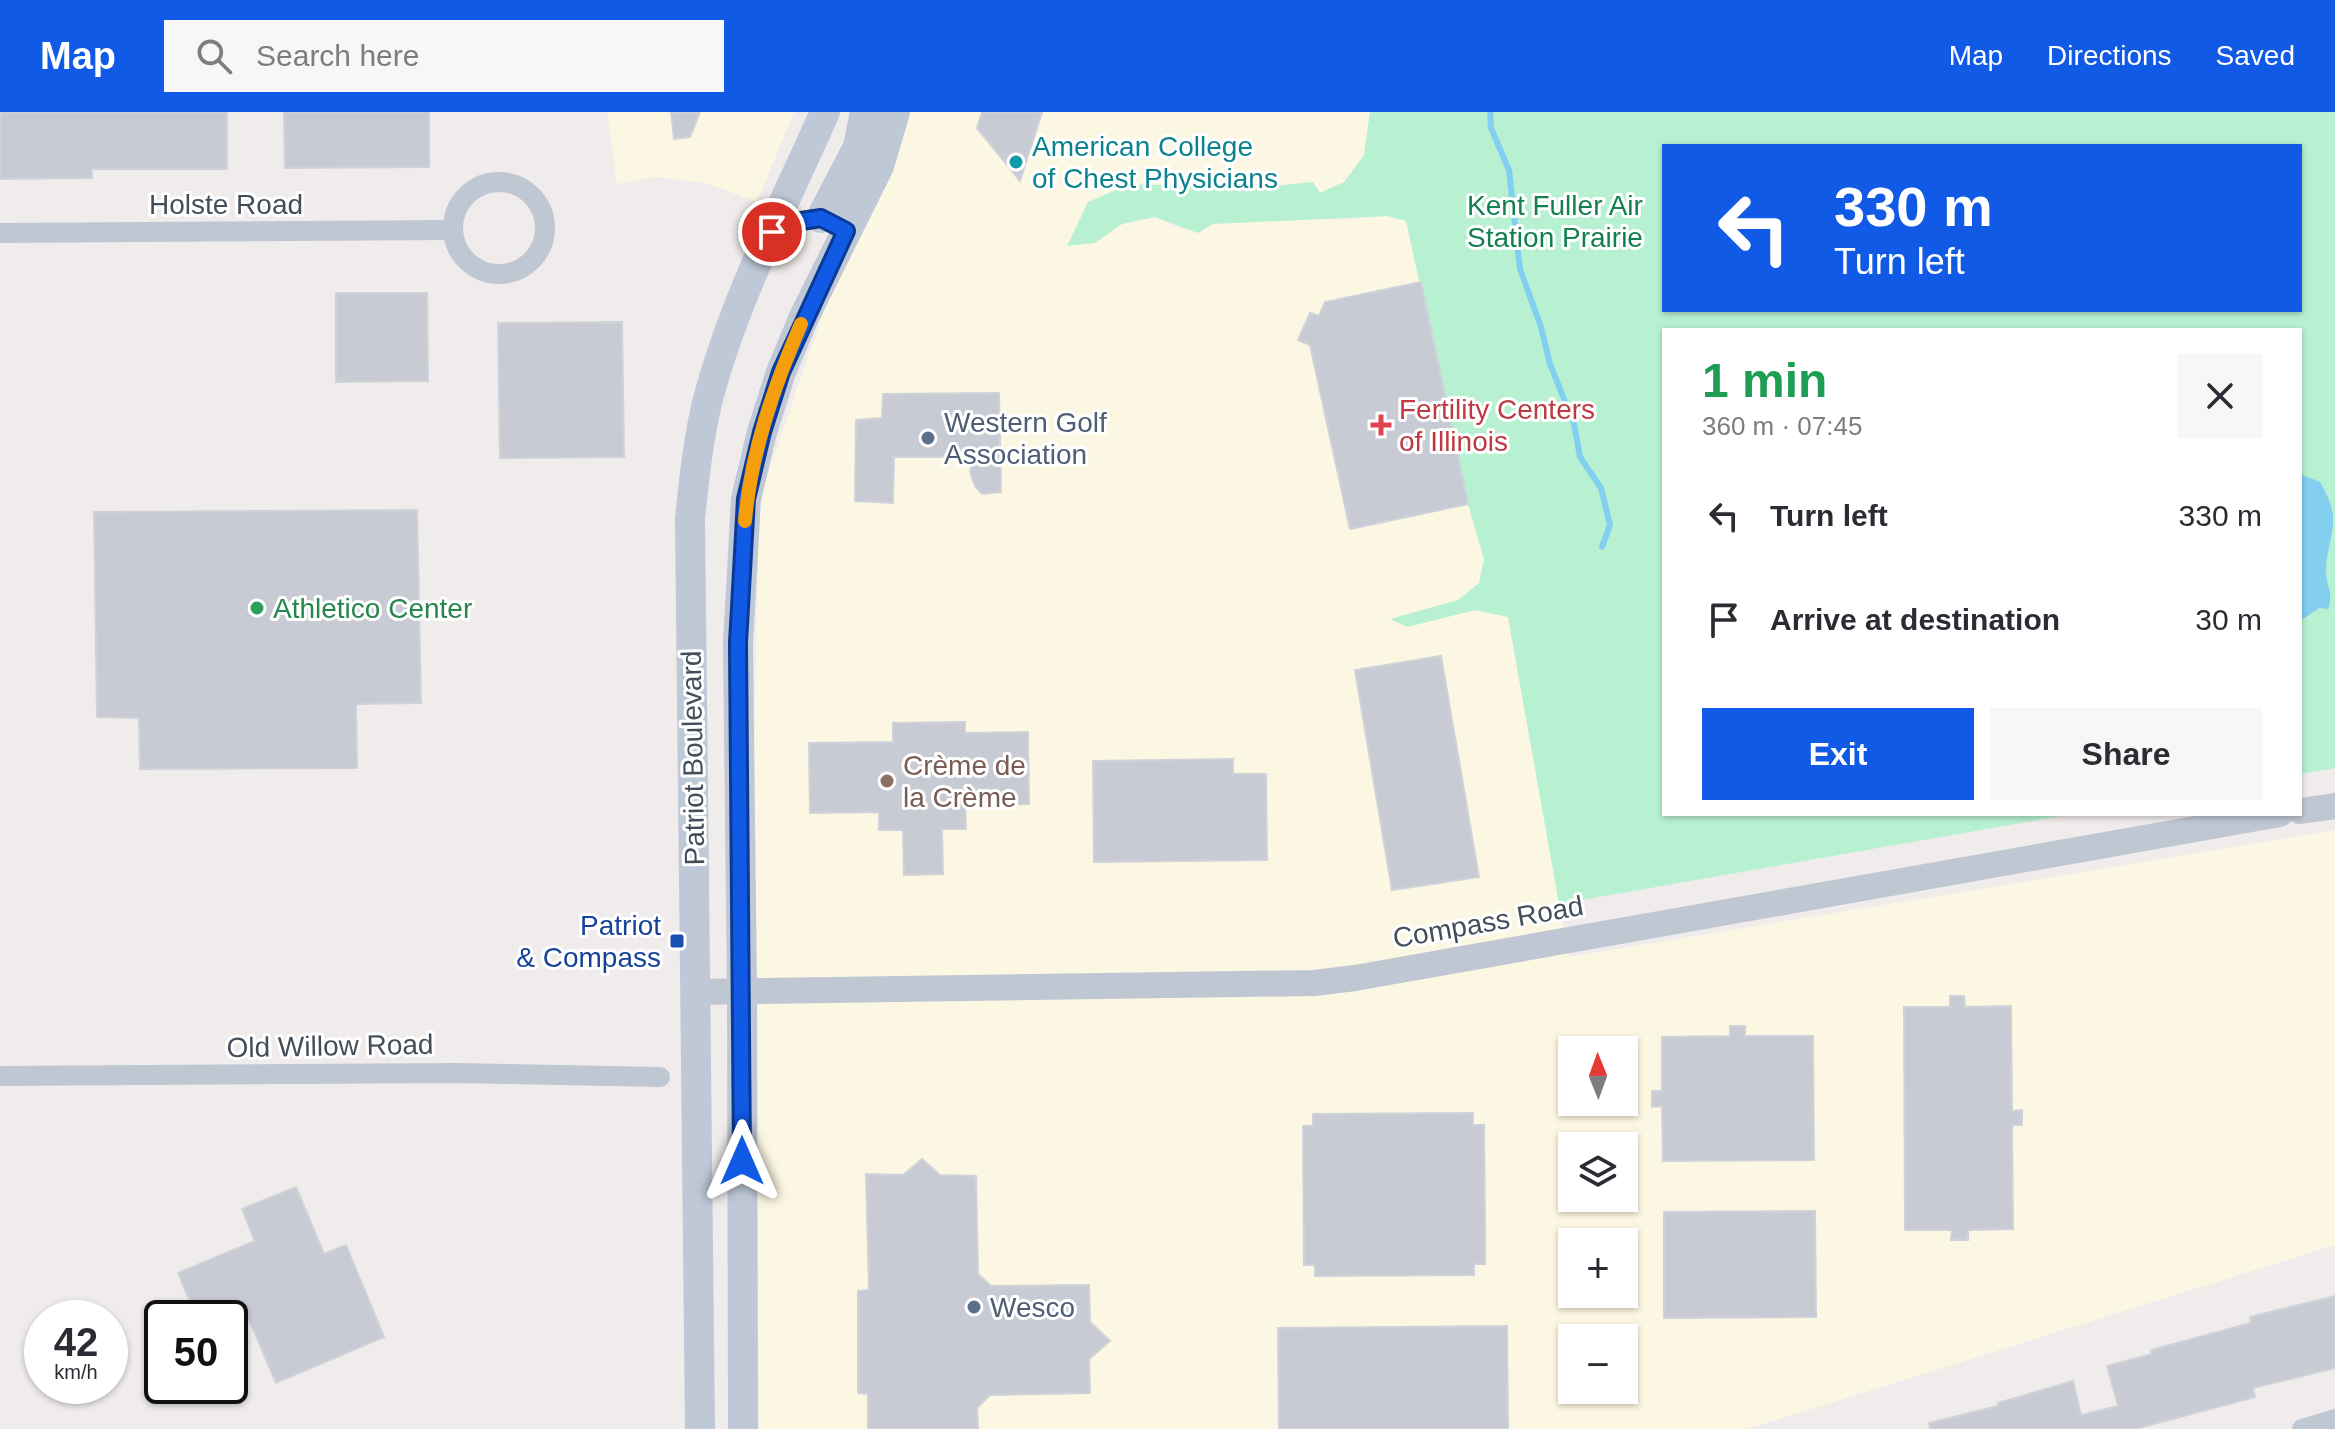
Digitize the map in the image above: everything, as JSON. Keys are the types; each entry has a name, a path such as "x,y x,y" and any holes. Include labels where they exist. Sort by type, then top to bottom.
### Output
{"main road":[{"name":"Patriot Boulevard","path":"700,1429 694,730 690,627 692,505 707,405 723,351 825,112"},
{"path":"772,232 795,222 834,225 858,147 865,112"},
{"name":"Patriot Boulevard","path":"743,1429 738,643 746,499 781,372 834,225 879,166 895,112"}],"street":[{"path":"493,182 508,182 534,197 546,224 545,239 530,264 502,275 474,267 463,257 453,230 457,208 466,195 493,182"},
{"name":"Holste Road","path":"0,233 453,230"},
{"path":"2302,811 2335,806"},
{"name":"Compass Road","path":"696,992 1272,984 1339,980 2269,816"},
{"name":"Old Willow Road","path":"0,1076 454,1073 660,1077"},
{"path":"2302,1429 2335,1419"}],"shaded area":[{"path":"607,112 794,112 757,202 706,183 656,177 617,184"},
{"path":"905,112 1370,112 1364,155 1344,182 1320,193 1312,182 1257,188 1130,184 1067,245 1095,243 1122,224 1155,217 1183,229 1213,223 1317,218 1337,220 1387,216 1406,220 1468,504 1484,559 1479,583 1458,600 1391,619 1408,627 1475,610 1508,617 1569,957 2335,830 2335,1245 1747,1429 759,1429 753,801 759,499 834,282"}],"green space":[{"name":"Kent Fuller Air Station Prairie","path":"1370,112 2335,112 2335,768 2302,774 2302,328 1662,328 1662,816 2061,816 1559,904 1508,617 1475,610 1407,627 1390,619 1458,600 1479,583 1484,559 1468,504 1406,221 1387,216 1213,224 1198,233 1155,217 1122,224 1095,243 1067,246 1088,202 1130,184 1257,188 1313,182 1320,193 1344,182 1364,155"}],"water":[{"path":"2302,475 2320,482 2333,517 2326,566 2330,604 2328,609 2319,608 2302,620"}],"building":[{"path":"0,112 227,112 227,169 92,169 92,178 0,179"},
{"path":"284,112 429,112 429,167 285,168"},
{"path":"671,112 700,112 690,137 674,139"},
{"name":"American College of Chest Physicians","path":"982,112 1042,112 1020,181 977,128"},
{"path":"1421,282 1468,504 1350,529 1310,345 1298,340 1310,313 1319,316 1325,302"},
{"path":"336,293 427,293 428,381 336,382"},
{"path":"622,322 624,457 500,458 498,323"},
{"name":"Western Golf Association","path":"999,393 1001,492 982,494 975,486 970,472 972,457 894,457 893,503 855,501 856,420 882,418 883,394"},
{"name":"Athletico Center","path":"417,510 421,703 356,704 357,768 140,769 139,718 97,717 94,512"},
{"path":"1441,656 1479,877 1392,890 1355,670"},
{"name":"Crème de la Crème","path":"965,722 965,733 1028,732 1029,804 965,805 966,829 942,829 943,874 904,875 903,830 879,830 879,812 810,813 809,743 893,742 893,723"},
{"path":"1233,759 1233,774 1266,774 1267,860 1094,862 1093,761"},
{"path":"1950,996 1964,996 1965,1007 2011,1006 2012,1111 2022,1110 2022,1125 2012,1125 2013,1229 1968,1230 1968,1240 1951,1240 1952,1230 1905,1230 1904,1007 1950,1007"},
{"path":"1730,1026 1745,1026 1745,1036 1813,1036 1814,1160 1663,1161 1662,1106 1652,1107 1652,1091 1662,1091 1662,1037 1730,1036"},
{"path":"1473,1113 1473,1125 1484,1125 1485,1228 1485,1264 1474,1264 1474,1275 1315,1276 1315,1265 1304,1265 1303,1126 1313,1126 1313,1114"},
{"name":"Wesco","path":"922,1159 940,1175 976,1176 978,1274 991,1286 1089,1285 1090,1322 1110,1341 1089,1359 1090,1393 990,1395 977,1408 978,1429 868,1429 868,1394 858,1393 858,1291 869,1290 866,1174 903,1175"},
{"path":"296,1187 324,1254 346,1245 384,1337 276,1383 248,1317 248,1300 189,1300 178,1273 255,1241 242,1209"},
{"path":"1815,1211 1816,1317 1664,1318 1664,1212"},
{"path":"2335,1296 2335,1368 2253,1388 2255,1397 2135,1429 1930,1429 1929,1423 1998,1406 1998,1403 2073,1381 2081,1415 2118,1406 2107,1366 2152,1354 2151,1350 2251,1323 2250,1317"},
{"path":"1507,1326 1508,1429 1279,1429 1278,1328"}],"waterway":[{"path":"1490,112 1491,128 1509,170 1520,269 1541,327 1550,364 1574,424 1580,457 1601,488 1610,525 1602,547"}],"slow traffic":[{"path":"745,521 746,499 762,432 781,372 801,324"}],"place":[{"name":"American College of Chest Physicians","path":"1016,162"},
{"name":"Fertility Centers of Illinois","path":"1381,425"},
{"name":"Western Golf Association","path":"928,438"},
{"name":"Athletico Center","path":"257,608"},
{"name":"Crème de la Crème","path":"887,781"},
{"name":"Patriot & Compass","path":"677,941"},
{"name":"Wesco","path":"974,1307"}],"route":[{"path":"742,1161 738,643 746,499 781,372 846,231 821,218 795,222 772,232"}]}
